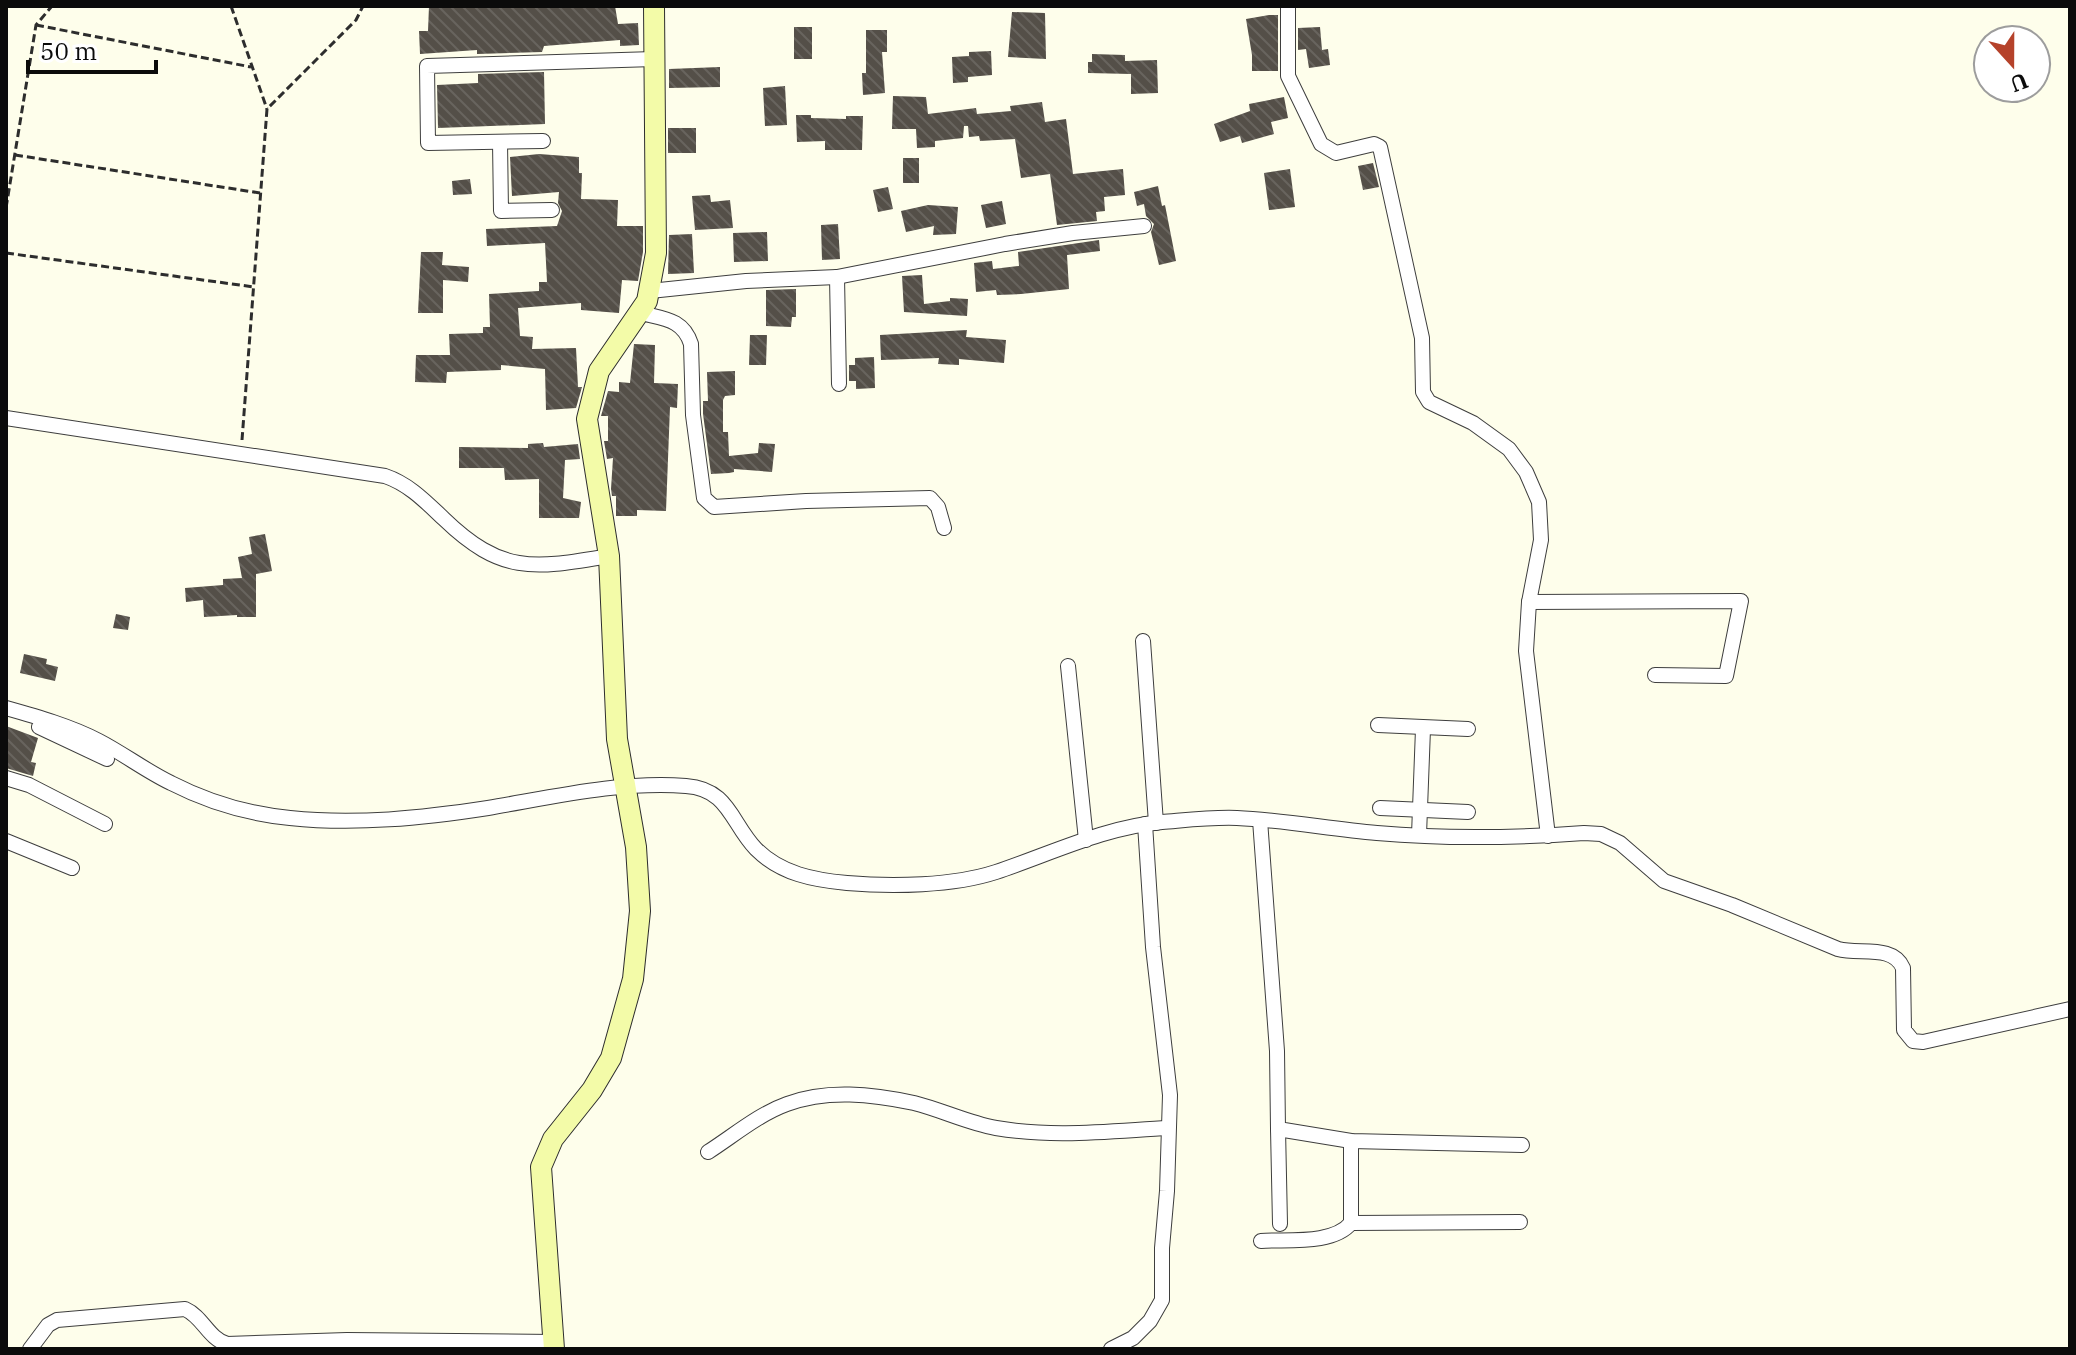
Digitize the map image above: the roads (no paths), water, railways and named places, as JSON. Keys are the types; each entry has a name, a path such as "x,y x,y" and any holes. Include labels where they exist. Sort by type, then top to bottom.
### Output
{"street":[{"path":"30,1349 48,1325 57,1320 185,1309 196,1314 216,1341 227,1344 347,1340 554,1346 541,1167 553,1139 611,1058 627,1010 639,944 636,847 616,724 609,556 589,432 589,405 604,362 641,313 650,291 656,253 654,6"},
{"path":"1288,6 1288,76 1321,144 1336,153 1374,144 1380,147 1422,338 1423,392 1429,402 1473,423 1509,449 1535,490 1541,519 1541,540 1529,602 1526,664 1548,836"},
{"path":"543,141 428,143 427,66 654,59"},
{"path":"500,142 501,211 552,210"},
{"path":"650,291 746,281 837,277 1046,238 1144,226"},
{"path":"837,277 839,384"},
{"path":"641,313 675,321 688,336 691,344 693,415 704,498 714,507 930,498 938,507 944,528"},
{"path":"6,418 368,472 394,479 413,491 468,539 515,563 548,566 609,556"},
{"path":"1529,602 1741,601 1726,676 1655,675"},
{"path":"1111,1349 1142,1330 1162,1300 1167,1191 1169,1083 1153,947 1143,641"},
{"path":"1068,666 1086,840"},
{"path":"6,708 61,725 98,741 168,782 229,807 286,818 345,822 481,809 624,787 686,786 710,791 727,807 755,847 767,858 810,879 851,884 960,881 995,873 1086,840 1151,823 1232,817 1419,835 1601,834 1629,850 1664,881 1838,949 1890,953 1900,960 1903,968 1904,1030 1913,1041 1923,1042 2070,1009"},
{"path":"6,717 48,729 107,759"},
{"path":"1378,725 1468,729"},
{"path":"1419,835 1423,729"},
{"path":"6,778 29,785 105,824"},
{"path":"1380,808 1468,812"},
{"path":"1260,820 1277,1051 1280,1224"},
{"path":"6,841 72,868"},
{"path":"708,1152 785,1104 819,1095 848,1093 915,1103 974,1123 1017,1131 1051,1133 1168,1128"},
{"path":"1278,1129 1351,1141 1522,1145"},
{"path":"1261,1241 1326,1237 1344,1232 1351,1223 1351,1141"},
{"path":"1351,1223 1520,1222"}]}
